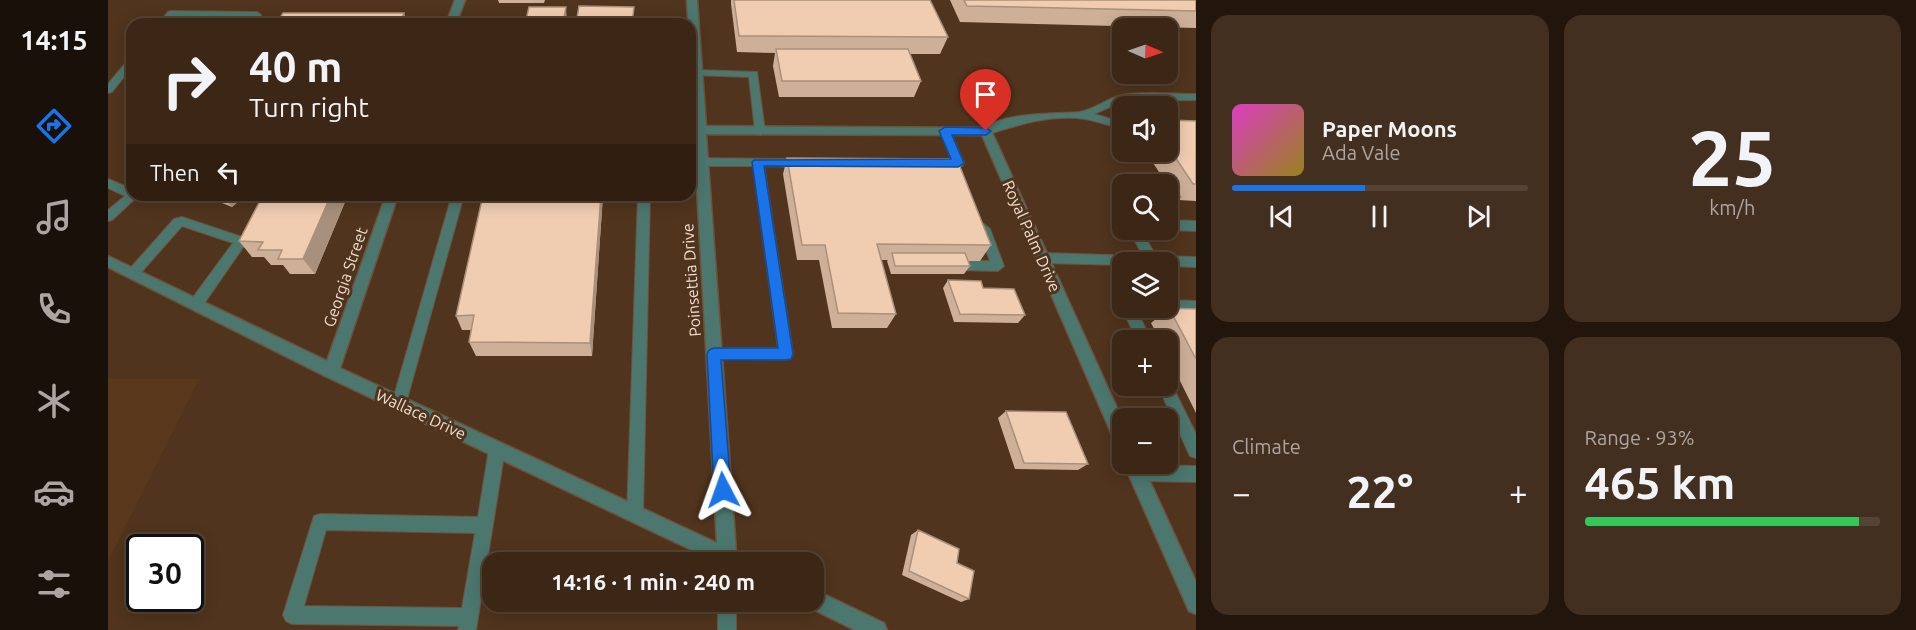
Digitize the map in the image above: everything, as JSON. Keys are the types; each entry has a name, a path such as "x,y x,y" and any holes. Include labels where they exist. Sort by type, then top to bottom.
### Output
{"street":[{"path":"454,18 460,0"},
{"name":"Poinsettia Drive","path":"692,0 692,18"},
{"path":"696,130 986,131"},
{"name":"Royal Palm Drive","path":"986,131 1112,416"},
{"name":"Poinsettia Drive","path":"696,162 729,552"},
{"name":"Georgia Street","path":"331,371 390,201"},
{"name":"Wallace Drive","path":"108,261 331,371 712,552"},
{"path":"1139,474 1196,604"},
{"path":"824,604 877,630"}],"lane":[{"path":"168,18 171,14 257,15 255,18"},
{"path":"108,90 126,68"},
{"path":"696,73 754,74 760,131"},
{"path":"1082,115 1123,98 1196,97"},
{"path":"986,131 1002,124 1026,119 1082,115 1112,122"},
{"path":"934,163 960,168 945,131"},
{"path":"696,162 817,163"},
{"path":"714,354 786,354 758,162"},
{"path":"108,183 126,191"},
{"path":"108,218 126,200"},
{"path":"399,403 456,201"},
{"path":"635,514 644,201"},
{"path":"966,266 998,266 978,214"},
{"path":"132,273 182,220 238,240 240,243 196,304"},
{"path":"1178,225 1196,226"},
{"path":"1042,258 1112,260"},
{"path":"1178,262 1196,262"},
{"path":"1178,305 1196,306"},
{"path":"1170,396 1196,451"},
{"path":"485,525 320,522 292,615 468,624 485,525 497,449"},
{"path":"1178,472 1196,474"},
{"path":"727,612 727,630"}],"shaded area":[{"path":"108,379 199,379 108,561"}],"building":[{"path":"734,0 930,0 948,37 739,36"},
{"path":"964,0 1196,0 1196,11 967,6"},
{"path":"579,6 634,7 633,18 577,18"},
{"path":"529,7 566,7 564,18 526,18"},
{"path":"283,13 404,13 402,18 280,18"},
{"path":"776,49 908,49 921,81 782,81"},
{"path":"1178,120 1196,121 1196,184 1193,184 1178,162"},
{"path":"787,158 957,159 991,245 877,244 896,314 838,313 825,245 802,245"},
{"path":"260,201 328,201 303,259 278,259 282,250 258,250 263,242 239,241"},
{"path":"482,201 601,201 590,343 469,342 474,315 456,316"},
{"path":"892,253 965,253 970,266 895,266"},
{"path":"948,280 981,281 983,288 1014,289 1025,315 960,314"},
{"path":"1178,308 1196,309 1196,359 1174,318 1178,318"},
{"path":"1006,411 1066,412 1088,464 1024,463"},
{"path":"918,530 959,549 957,563 974,571 969,599 909,571"}],"route":[{"path":"723,490 714,354 786,354 758,162 958,163 945,131 986,131"}]}
